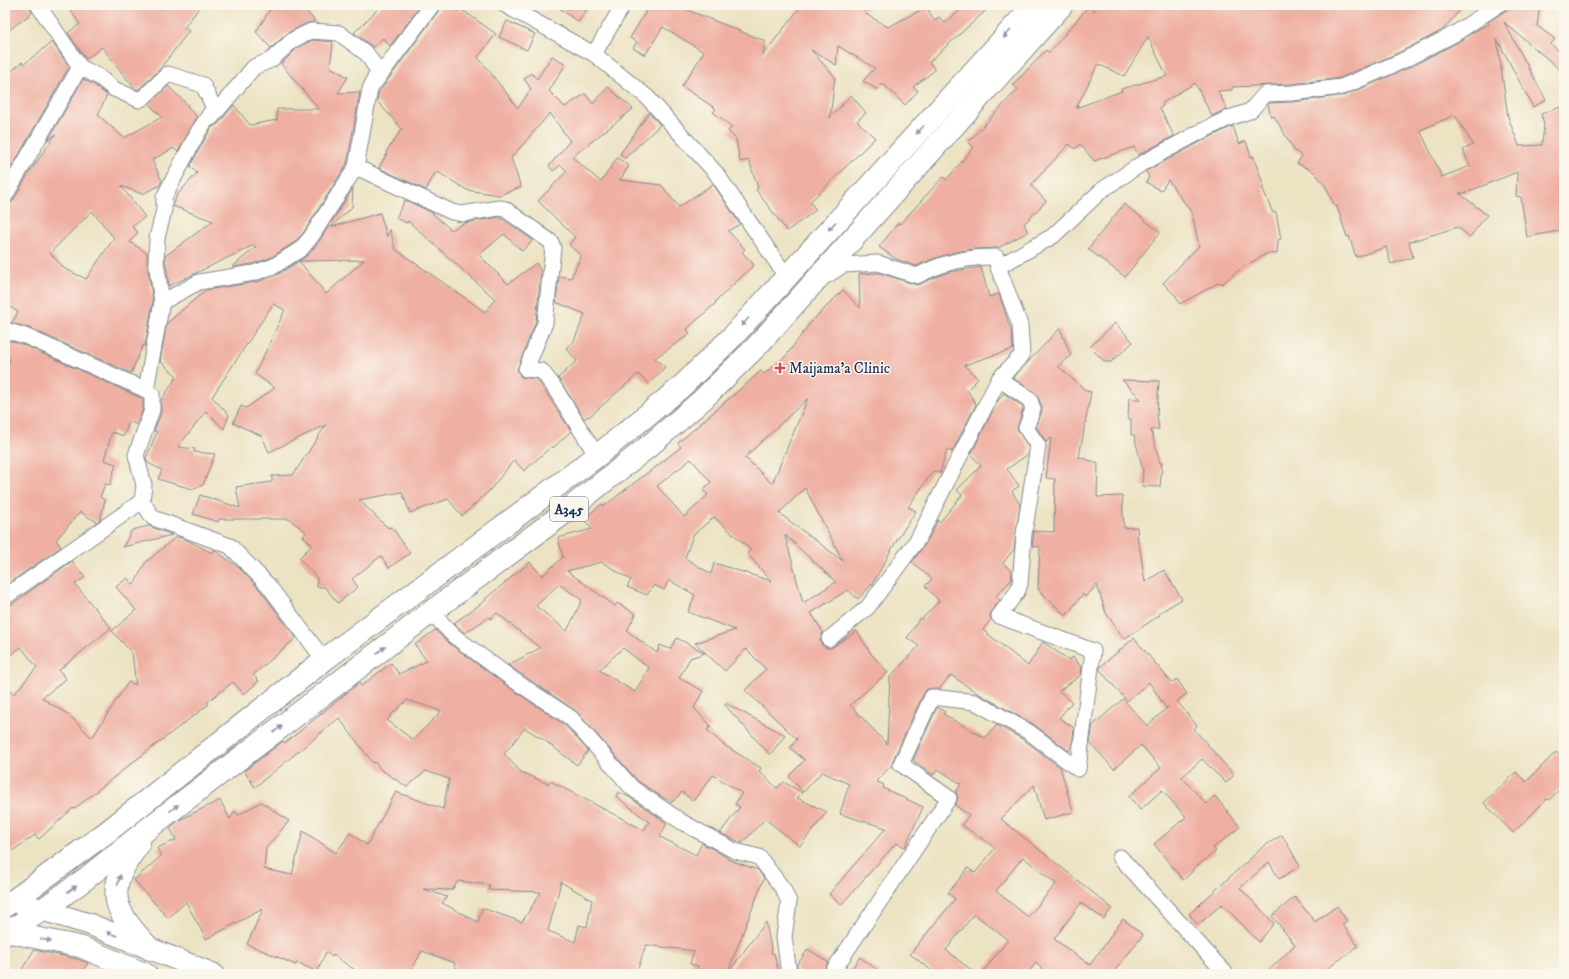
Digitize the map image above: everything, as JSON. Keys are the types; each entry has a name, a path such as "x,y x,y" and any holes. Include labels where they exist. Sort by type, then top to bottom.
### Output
{"highway":[{"name":"A345","path":"9,903 107,832 324,660 597,456 680,388 733,336 1034,5"},
{"name":"A345","path":"7,933 84,880 154,824 431,612 564,513 649,446 701,401 751,352 1062,5"},
{"path":"150,949 131,929 123,917 117,899 117,880 127,859 154,824"}],"main road":[{"path":"9,903 42,910 89,924 213,974"},
{"path":"7,933 81,947 146,974"}],"street":[{"path":"38,5 80,67 99,77 114,89 139,100 168,74 203,85 214,108 198,132 164,196 164,210 156,238 156,262 162,302 146,390"},
{"path":"370,89 432,5"},
{"path":"505,5 594,54 648,97 716,173 786,276"},
{"path":"594,54 622,5"},
{"path":"998,267 1053,236 1102,190 1141,164 1210,127 1229,118 1250,111 1265,94 1292,94 1342,87 1402,61 1449,37 1498,5"},
{"path":"162,302 199,282 254,273 274,266 301,249 311,237 356,167 370,89 378,71 367,54 339,33 311,31 293,40 271,60 254,66 198,132"},
{"path":"5,196 80,67"},
{"path":"356,167 452,212 462,214 499,208 505,209 551,242 553,248 545,323 526,369 542,371 554,387 597,456"},
{"path":"808,288 843,265 878,263 917,276 934,267 973,257 996,257 998,267 1020,325 1022,355 999,379 918,539 868,607 829,639"},
{"path":"5,330 24,336 152,394 152,410 136,455 144,485 142,501 153,518 230,546 268,585 324,660"},
{"path":"831,974 949,798 901,764 932,697 974,702 1029,732 1078,769 1093,650 999,616 1020,584 1024,534 1038,446 1026,428 1033,409 1030,400 999,379"},
{"path":"5,597 142,501"},
{"path":"431,612 454,636 515,681 570,718 632,788 682,822 735,851 759,857 783,889 788,902 784,937 789,974"},
{"path":"1120,857 1226,974"}],"building":[{"path":"5,5 29,5 32,13 5,33"},
{"path":"67,5 201,5 184,28 189,31 159,70 138,90 134,88 102,47 86,59 68,33 80,24"},
{"path":"273,5 300,5 315,21 307,23 289,32 271,48 256,32"},
{"path":"382,5 421,5 390,46 383,38 373,47 354,33"},
{"path":"441,5 450,5 459,12 461,9 496,34 478,57 518,108 531,89 524,79 531,73 537,79 552,56 566,64 549,91 565,107 585,94 593,104 608,87 633,109 572,157 601,182 617,158 629,166 620,180 661,185 679,207 713,184 740,224 728,231 745,249 742,252 754,265 715,302 716,303 687,329 690,334 655,358 665,367 649,384 638,374 589,417 588,416 584,419 558,378 577,361 566,348 574,341 585,314 556,302 559,276 571,278 581,256 569,245 575,237 538,201 567,171 561,165 553,171 549,166 570,141 550,113 511,158 521,187 499,195 467,190 436,171 426,190 379,168 387,153 386,152 402,129 377,101 379,92 439,10"},
{"path":"555,5 590,5 578,22"},
{"path":"650,5 675,5 765,41 763,55 802,5 869,5 864,13 888,27 927,7 934,21 939,17 945,23 966,5 992,5 929,62 935,70 913,87 918,91 905,105 882,83 878,90 863,81 875,68 838,46 836,65 811,50 835,77 830,118 851,95 866,113 857,121 875,138 810,202 816,210 787,231 756,190 758,188 749,160 740,162 736,139 728,131 732,127 713,112 716,109 682,86 704,52 663,27 645,55 633,48 637,42 630,38"},
{"path":"1099,5 1464,5 1443,30 1398,53 1340,78 1291,84 1232,87 1232,90 1218,91 1227,109 1212,116 1195,83 1162,103 1163,106 1160,108 1174,136 1138,155 1134,147 1094,161 1080,144 1075,149 1069,144 1031,185 1046,201 1024,224 1028,232 998,248 954,252 916,266 896,259 879,247 898,223 900,224 943,177 946,180 974,147 968,142 1018,89 1013,85 1046,50 1049,53 1088,7 1094,11","holes":["1148,37 1167,76 1121,89 1122,91 1076,108 1098,64 1124,76"]},
{"path":"1525,5 1540,5 1537,26 1555,39 1551,44 1564,56 1564,73 1504,22 1546,100 1533,107 1497,39 1508,117 1519,146 1542,145 1544,124 1541,114 1564,106 1564,230 1527,237 1521,197 1516,196 1517,172 1465,193 1459,193 1487,215 1470,237 1458,227 1409,242 1413,257 1391,264 1386,247 1356,257 1349,236 1347,237 1337,206 1335,207 1326,187 1314,172 1297,163 1302,156 1294,150 1274,116 1271,117 1268,105 1269,103 1293,102 1346,95 1406,69 1460,41 1489,24 1488,22 1505,11","holes":["1455,115 1473,145 1463,150 1470,166 1442,177 1420,130"]},
{"path":"507,21 535,34 527,50 499,37"},
{"path":"313,40 333,42 330,67 348,77 338,93 360,92 347,164 304,232 295,242 270,258 252,264 232,267 256,247 254,245 169,286 165,256 213,221 173,206 177,195 197,173 190,166 206,137 212,127 218,124 234,105 250,125 277,120 277,109 319,109 281,64 298,47"},
{"path":"52,42 69,67 13,165 5,170 5,77 22,62 24,64"},
{"path":"83,79 107,95 98,115 124,138 162,117 149,104 168,86 188,105 187,106 197,117 178,152 174,148 152,160 162,181 159,186 142,194 121,186 145,217 132,227 138,232 130,242 147,253 147,263 153,302 145,346 143,345 131,373 29,328 12,323 18,312 5,304 5,207 13,201 29,173 56,134 48,140","holes":["92,211 114,238 86,279 65,269 50,253"]},
{"path":"649,113 660,125 625,158 620,154"},
{"path":"1233,126 1239,144 1246,141 1251,157 1253,156 1264,186 1262,187 1273,213 1276,212 1281,239 1278,240 1277,254 1268,253 1243,267 1222,284 1220,282 1180,304 1176,296 1163,283 1199,246 1192,213 1168,180 1161,191 1146,182 1149,177 1146,171"},
{"path":"353,188 352,207 331,227 380,213 387,237 390,229 395,249 485,312 495,299 408,221 407,223 396,218 405,200 431,212 451,230 465,223 499,217 533,240 522,251 504,234 479,255 508,284 536,263 541,271 536,321 517,370 521,377 537,379 571,431 553,448 552,446 524,471 514,460 489,491 462,516 448,499 410,513 402,492 359,500 388,528 392,527 410,553 389,568 381,556 352,579 358,587 338,603 325,587 317,587 317,578 299,558 312,545 303,536 306,532 289,519 219,519 218,522 193,514 200,495 240,508 236,487 272,482 272,476 293,475 326,425 269,452 262,436 233,423 241,406 246,408 275,388 255,374 285,310 273,304 212,397 229,415 224,429 206,411 178,447 195,449 194,452 215,454 203,485 192,489 158,479 162,470 148,463 146,458 157,432 154,431 161,413 161,401 177,376 160,361 167,323 206,290 257,282 279,274 308,255 318,243","holes":["364,260 326,294 299,261"]},
{"path":"1124,204 1160,232 1125,277 1088,249"},
{"path":"981,267 989,297 999,294 1011,331 1013,349 964,365 978,379 967,390 976,404 952,452 947,449 940,473 933,471 908,507 916,511 895,543 873,583 858,599 848,590 811,613 823,632 820,640 822,645 826,648 831,648 857,631 871,654 888,672 850,705 887,744 890,677 919,646 907,638 920,618 922,619 939,601 925,586 932,579 912,562 926,543 938,520 940,522 962,495 957,490 981,466 971,454 997,402 1004,393 1022,406 1023,409 1017,429 1029,448 1027,455 1007,469 1019,486 1012,491 1020,505 1014,549 1003,563 1012,572 1011,580 996,596 1000,600 990,615 991,619 983,630 1028,666 1043,642 1069,660 1073,657 1082,668 1081,675 1059,691 1072,702 1059,718 1074,728 1072,746 1069,751 1033,724 977,693 951,675 939,689 927,689 892,765 876,781 884,785 883,788 923,807 905,847 896,843 841,905 829,894 886,828 840,814 849,784 822,772 803,792 789,776 805,760 790,748 797,739 745,690 766,669 746,649 725,671 695,643 735,630 688,612 695,595 669,580 664,590 654,585 647,595 627,587 631,580 602,562 567,571 615,606 617,603 636,614 627,631 657,653 660,645 670,649 677,638 705,653 690,658 679,678 703,691 694,708 711,726 707,730 724,745 761,768 759,771 777,788 784,782 802,793 797,798 827,812 800,846 765,819 742,843 720,833 740,807 735,804 742,793 713,775 693,801 682,792 671,803 638,781 576,711 508,665 540,648 497,613 490,619 489,617 465,633 454,623 486,600 485,599 530,562 542,576 563,557 558,538 592,529 584,519 602,504 604,506 681,447 678,443 761,371 764,374 786,356 811,322 843,290 860,308 859,274 880,273 917,285 948,272","holes":["808,398 772,484 748,460 744,458","691,459 711,482 703,490 708,495 684,517 657,486","805,488 843,561 779,513","714,517 751,550 747,553 771,581 714,563 711,574 685,558 693,535","785,535 836,582 803,603","559,584 582,600 567,631 536,606","623,648 649,668 635,692 599,670"]},
{"path":"1115,323 1133,342 1111,362 1105,362 1090,347"},
{"path":"1060,328 1071,356 1058,366 1086,391 1091,392 1079,457 1098,463 1097,497 1122,496 1124,528 1137,527 1138,543 1145,582 1164,570 1182,599 1159,613 1160,615 1124,639 1106,613 1097,585 1085,597 1083,594 1066,616 1038,589 1040,547 1032,546 1034,531 1054,532 1055,479 1046,478 1051,438 1046,442 1036,427 1042,412 1042,406 1038,397 1035,393 1013,378"},
{"path":"5,339 22,344 143,399 143,408 137,425 129,421 124,436 112,432 104,460 116,464 110,485 105,484 100,497 105,500 100,520 97,522 80,512 56,540 61,547 9,583 5,582 5,369 10,359 5,356"},
{"path":"1122,380 1159,381 1157,415 1159,429 1151,430 1160,463 1162,463 1160,487 1142,486 1143,470 1134,435 1131,435 1131,419 1128,419 1129,398 1142,400"},
{"path":"149,526 172,535 123,547 132,530"},
{"path":"176,537 183,538 212,553 215,550 240,569 261,591 296,638 253,675 259,681 244,694 233,682 207,702 209,704 74,809 73,808 39,839 35,835 5,856 5,688 14,694 37,667 21,647 5,660 5,609 72,561 85,577 75,584 111,628 59,670 66,679 42,698 69,715 92,738 128,682 136,685 132,653 112,631 136,610 116,587 127,578 134,585 145,563"},
{"path":"435,630 449,643 510,688 565,725 588,751 577,765 540,737 525,728 504,754 521,772 548,784 550,781 644,830 649,822 616,796 618,792 629,797 667,823 660,837 696,855 702,843 728,858 727,859 758,870 764,878 727,974 695,974 698,966 690,964 694,951 646,945 636,974 472,974 454,967 455,963 422,951 409,974 361,974 326,952 317,972 297,962 296,965 247,944 263,909 206,939 186,902 168,918 134,880 161,856 157,848 176,840 170,828 179,820 220,800 230,819 235,811 238,815 261,802 289,821 266,848 264,869 292,875 303,831 336,853 350,833 367,845 396,792 443,809 449,779 426,771 407,787 380,769 375,762 373,763 339,718 255,787 244,771 283,741 285,743 359,683 361,686 391,663 399,674 427,661 415,645","holes":["407,700 441,711 413,740 387,720","458,881 490,885 488,890 541,892 522,922 482,908 478,922 442,903 447,897 423,889 452,890","561,882 592,900 587,927 579,925 575,942 548,931"]},
{"path":"1134,638 1172,683 1177,679 1187,694 1177,701 1197,726 1194,729 1234,775 1226,783 1202,759 1182,777 1206,804 1215,796 1240,827 1213,848 1216,851 1192,870 1193,871 1183,880 1154,844 1186,817 1162,790 1140,810 1129,796 1161,768 1141,745 1114,769 1090,743 1093,725 1123,699 1147,726 1168,707 1166,708 1149,682 1127,701 1100,670 1100,667"},
{"path":"725,703 785,735 770,755 724,704"},
{"path":"937,707 945,712 943,714 985,738 997,725 1024,740 1061,768 1073,812 1044,820 1034,785 1001,819 1112,908 1104,919 1081,903 1054,939 1090,965 1123,919 1143,935 1112,974 1048,974 1036,963 1027,974 981,974 1008,940 974,914 946,950 976,974 936,974 910,954 955,899 948,893 968,868 975,873 995,848 962,825 969,815 955,805 958,798 956,792 961,784 938,769 933,775 913,760","holes":["1023,857 1056,884 1028,917 996,891"]},
{"path":"1556,752 1564,760 1564,785 1549,800 1547,799 1513,833 1484,803 1516,772 1526,782"},
{"path":"1282,835 1300,866 1279,879 1269,862 1240,888 1274,923 1259,942 1222,904 1198,925 1189,914 1261,848"},
{"path":"1295,897 1315,922 1337,906 1347,921 1342,924 1358,946 1320,974 1265,974 1295,945 1272,916"},
{"path":"766,922 772,954 774,953 779,974 727,974"},
{"path":"808,949 828,962 822,974 798,974 797,965"},
{"path":"34,950 77,959 88,963 80,974 19,974"},
{"path":"860,957 883,974 848,974"}],"place":[{"name":"Maijama'a Clinic","path":"780,368"}]}
